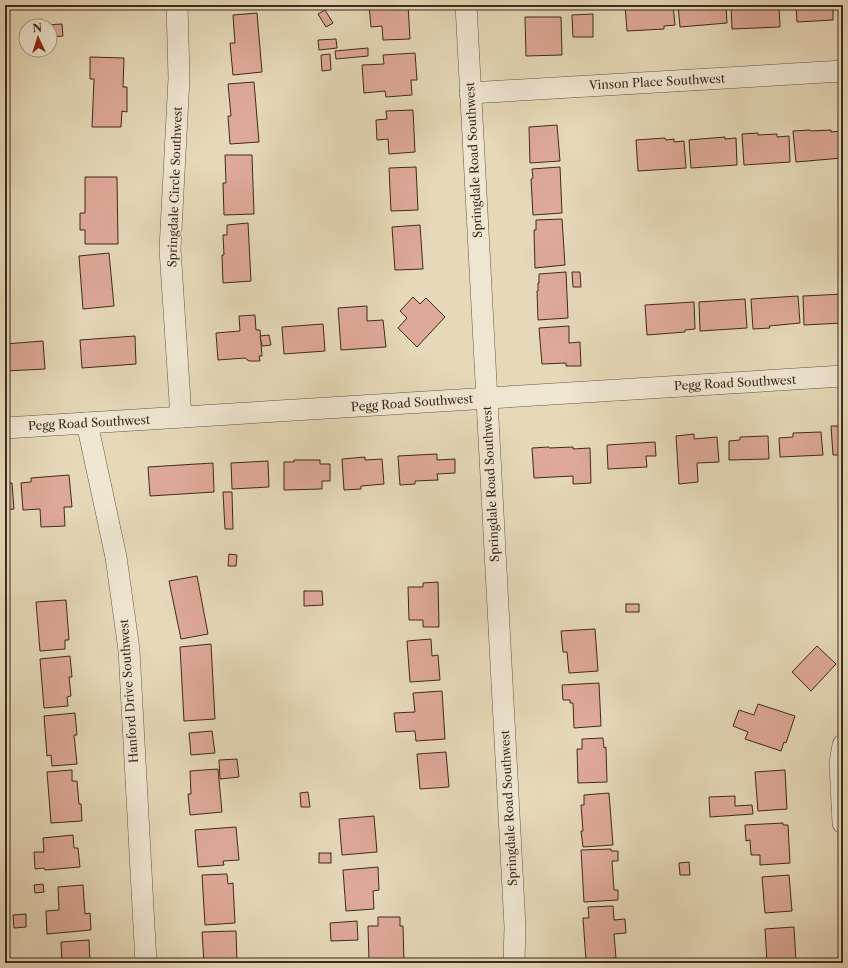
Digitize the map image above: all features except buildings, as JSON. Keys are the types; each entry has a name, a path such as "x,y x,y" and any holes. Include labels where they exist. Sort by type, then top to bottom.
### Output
{"street":[{"name":"Springdale Circle Southwest","path":"177,5 179,78 170,249 180,417"},
{"name":"Springdale Road Southwest","path":"466,5 515,927 514,963"},
{"name":"Vinson Place Southwest","path":"470,94 843,71"},
{"name":"Pegg Road Southwest","path":"5,428 843,376"},
{"name":"Hanford Drive Southwest","path":"87,422 116,557 128,650 146,963"},
{"path":"843,745 840,763 843,823"}]}
